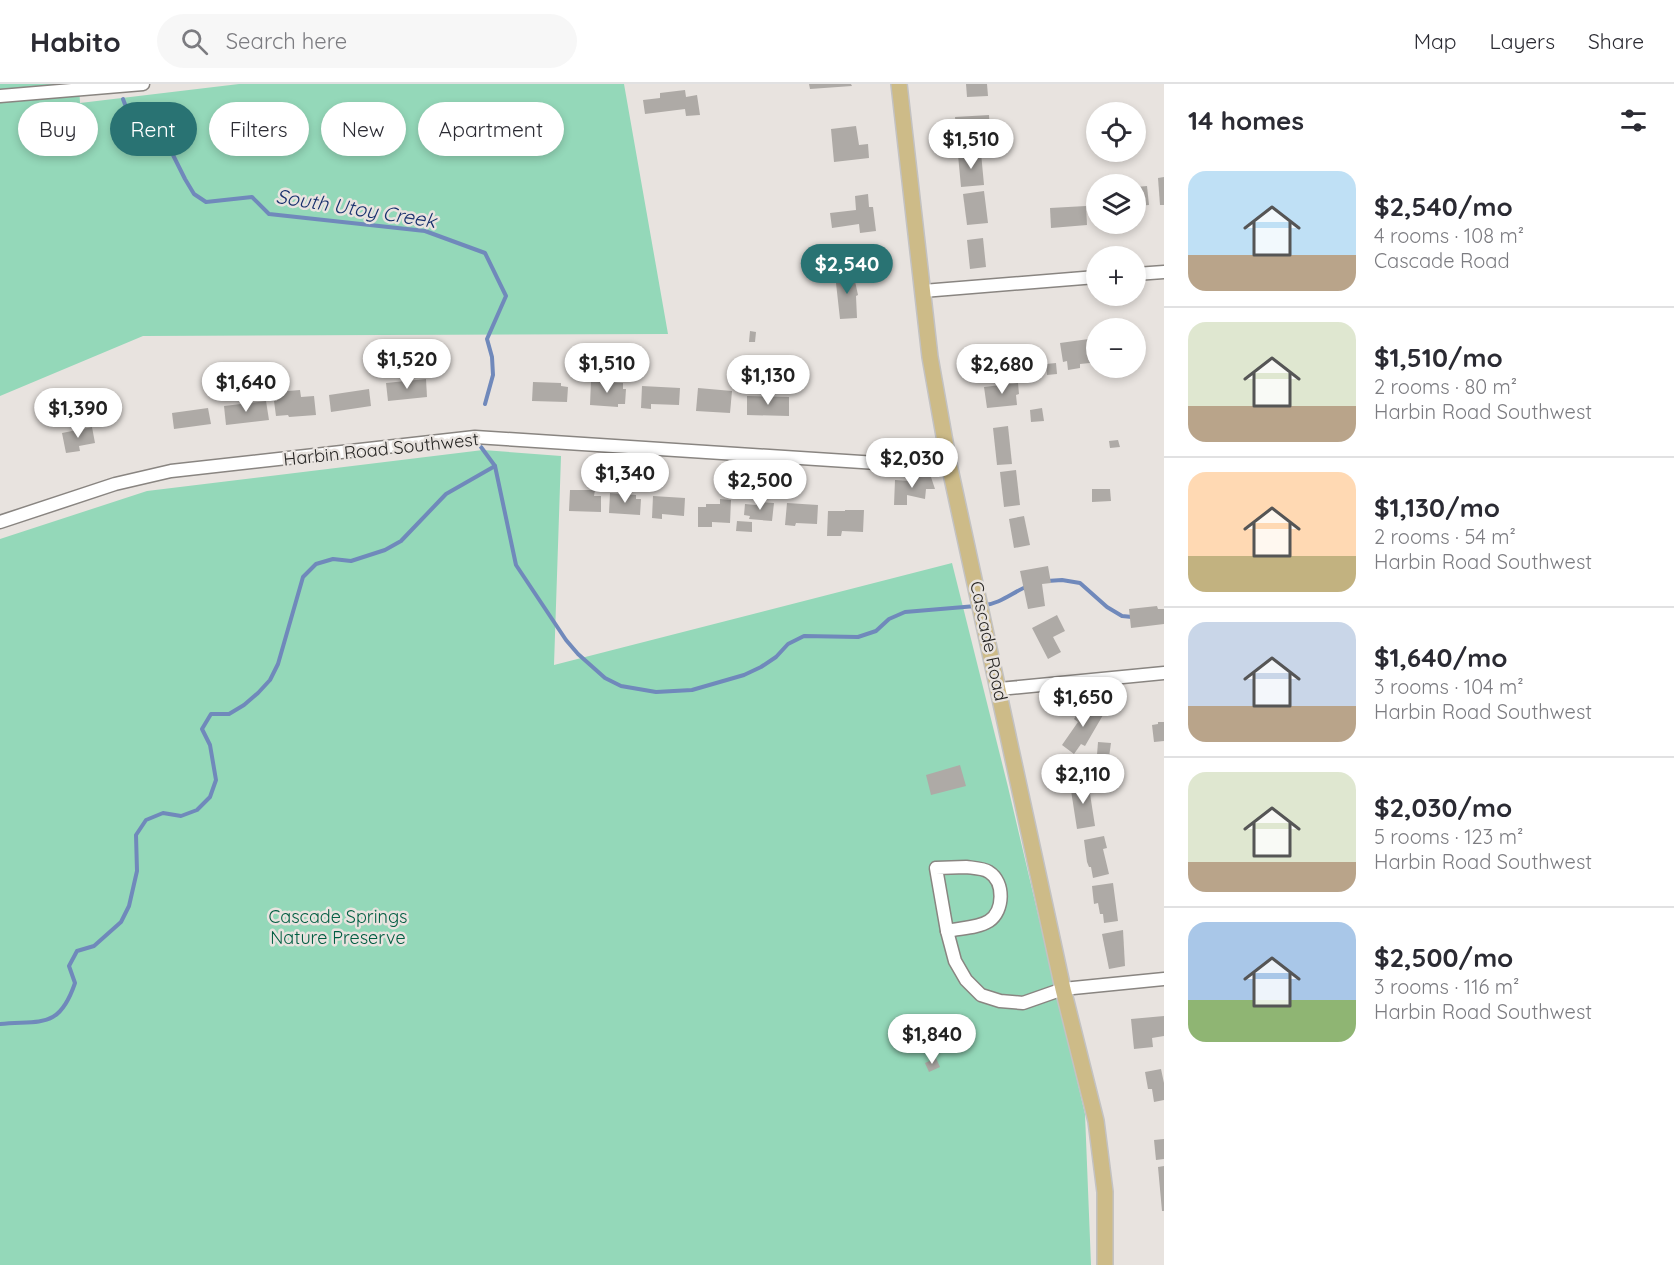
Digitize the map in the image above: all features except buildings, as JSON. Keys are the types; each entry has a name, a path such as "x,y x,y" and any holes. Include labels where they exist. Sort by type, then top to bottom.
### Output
{"main road":[{"name":"Cascade Road","path":"899,84 930,357 949,464 1063,989 1096,1121 1105,1192 1105,1265"}],"street":[{"path":"0,96 143,84"},
{"path":"1146,273 1164,272"},
{"path":"923,291 1086,278"},
{"name":"Harbin Road Southwest","path":"0,522 115,484 171,471 475,437 912,466 949,464"},
{"path":"999,689 1164,673"},
{"path":"947,931 989,921 999,911 998,881 988,871 966,867 936,867 947,931 955,961 966,980 981,995 1000,1001 1023,1003 1063,989 1164,979"}],"green space":[{"path":"0,84 79,84 80,102 18,102 18,156 98,156 98,102 88,102 239,84 624,84 668,334 143,336 0,396"},
{"name":"Cascade Springs Nature Preserve","path":"483,450 561,456 554,665 952,563 1008,787 1085,1114 1091,1265 0,1265 0,539 147,491"}],"waterway":[{"name":"South Utoy Creek","path":"123,99 126,107 152,113 163,123 170,149 185,179 194,194 206,202 252,197 269,214 425,231 485,253 506,296 487,339 492,357 493,375 485,404"},
{"path":"481,447 495,466 516,565 566,640 578,654 605,678 621,686 656,692 692,690 744,675 761,667 776,657 788,644 804,636 858,637 876,631 889,619 905,612 976,606"},
{"name":"South Utoy Creek","path":"0,1024 47,1020 62,1009 75,983 69,966 77,951 94,946 121,922 129,906 137,871 136,835 146,820 163,813 181,816 197,810 210,797 216,780 210,745 202,729 211,714 229,714 244,705 270,680 278,664 303,577 316,564 333,559 351,561 385,550 401,541 446,494 495,466"},
{"path":"1047,581 1062,580 1080,583 1107,607 1122,616 1132,617"},
{"path":"984,605 1001,600 1028,586"}]}
